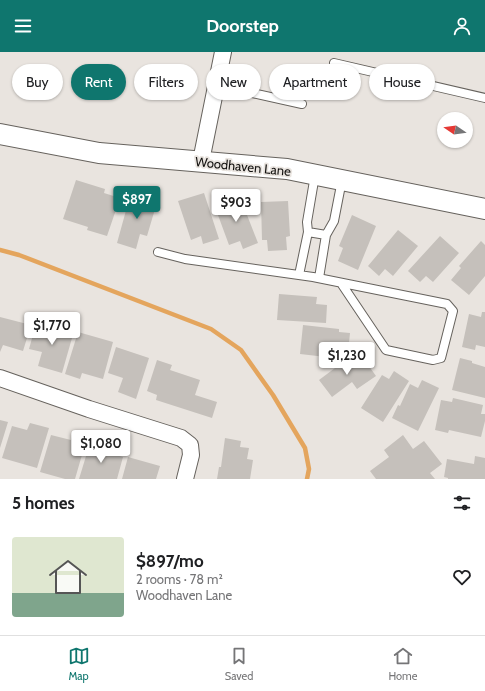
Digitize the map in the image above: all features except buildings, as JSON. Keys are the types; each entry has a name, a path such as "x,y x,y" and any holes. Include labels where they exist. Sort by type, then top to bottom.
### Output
{"street":[{"path":"221,64 224,52"},
{"path":"201,161 213,100"},
{"name":"Woodhaven Lane","path":"0,134 99,153 142,158 261,166 316,174 485,209"},
{"path":"0,378 89,409 181,438 190,445 191,455 185,479"}],"lane":[{"path":"361,70 485,98"},
{"path":"261,95 302,104"},
{"path":"299,275 308,232 307,222 316,174"},
{"path":"319,278 326,235 334,221 342,179"},
{"path":"308,232 326,235"},
{"path":"158,252 185,259 319,278 341,282 447,304 453,311 441,358 434,360 386,350 341,282"}],"waterway":[{"path":"0,250 19,255 211,329 241,350 273,395 305,448 309,469 307,479"}]}
